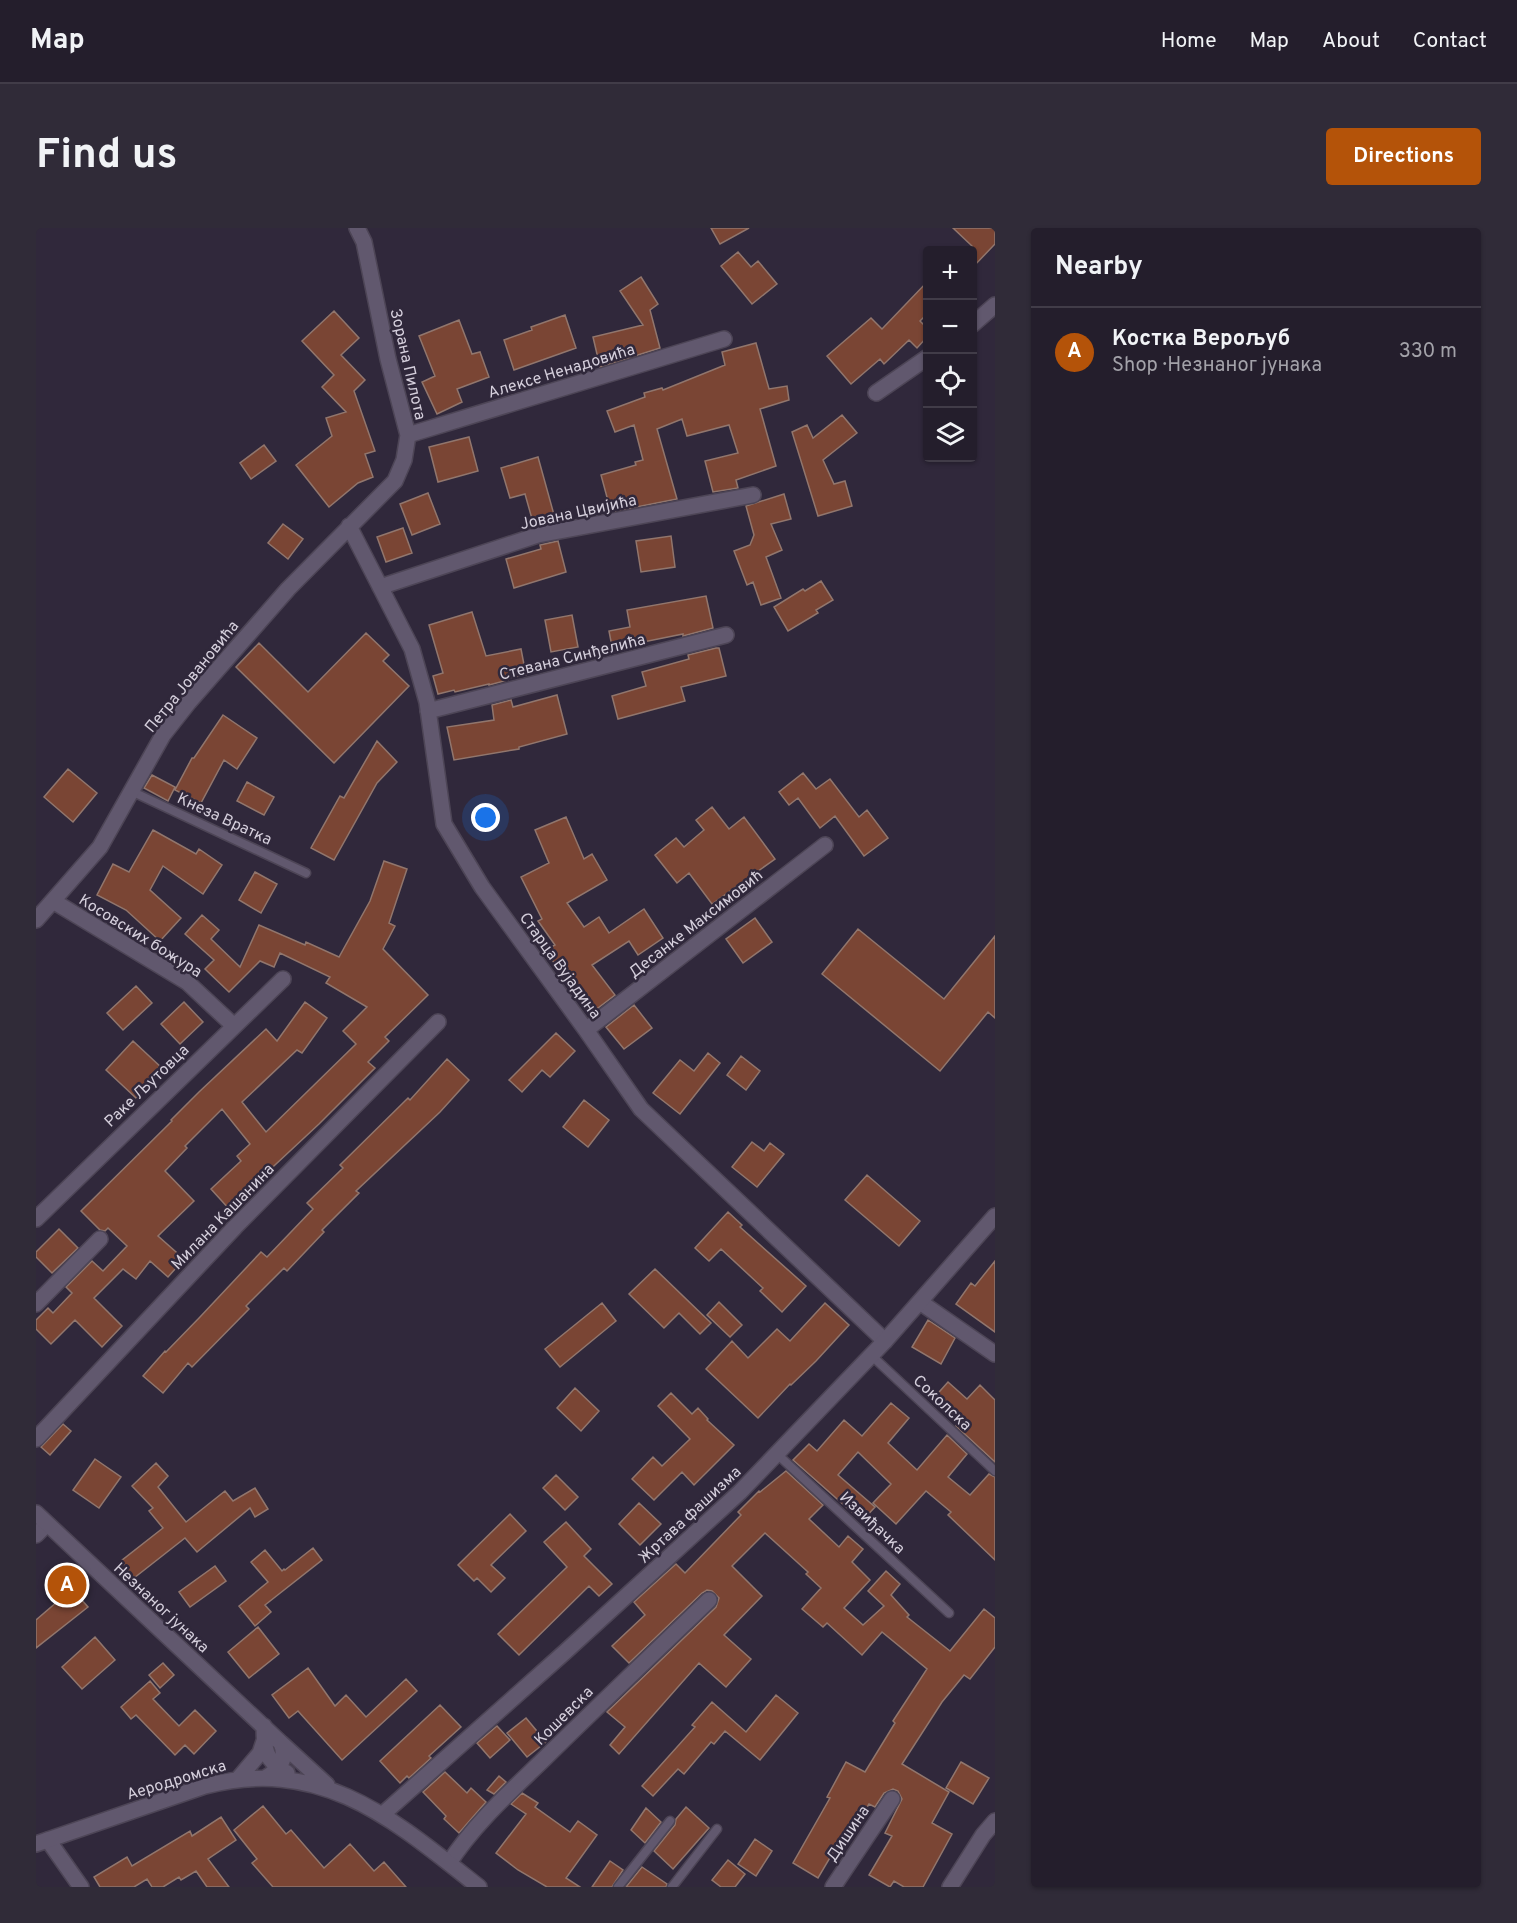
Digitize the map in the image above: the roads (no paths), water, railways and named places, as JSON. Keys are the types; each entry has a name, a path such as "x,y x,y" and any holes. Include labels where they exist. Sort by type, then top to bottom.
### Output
{"street":[{"name":"Зорана Пилота","path":"349,526 395,481 404,460 408,435 388,359 364,243 357,228"},
{"path":"977,321 995,305"},
{"name":"Алексе Ненадовића","path":"408,435 724,339"},
{"path":"876,393 923,360"},
{"name":"Јована Цвијића","path":"380,587 538,535 753,495"},
{"name":"Старца Вујадина","path":"349,526 412,649 428,702 444,824 482,887 641,1109 885,1341"},
{"name":"Петра Јовановића","path":"36,920 100,847 163,735 189,702 288,589 349,526"},
{"name":"Стевана Синђелића","path":"428,711 726,635"},
{"name":"Десанке Максимовић","path":"586,1030 825,845"},
{"name":"Косовских божура","path":"54,902 187,982 233,1025"},
{"name":"Раке Љутовца","path":"36,1219 233,1025 283,979"},
{"name":"Милана Кашанина","path":"36,1439 235,1227 438,1022"},
{"name":"Жртава фашизма","path":"383,1814 740,1492 885,1341 995,1216"},
{"path":"36,1304 100,1239"},
{"path":"920,1302 995,1354"},
{"name":"Незнаног јунака","path":"36,1513 42,1530 264,1734 281,1743 323,1782 340,1793"},
{"name":"Кошевска","path":"449,1863 457,1850 497,1805 709,1600"},
{"path":"264,1734 265,1753 270,1761 298,1780"},
{"path":"238,1779 260,1753 264,1734"},
{"path":"266,1778 283,1761 281,1743"},
{"name":"Аеродромска","path":"42,1842 205,1786 238,1779 298,1780 323,1786 383,1814 479,1887"},
{"name":"Дишина","path":"833,1887 892,1799"},
{"path":"950,1887 982,1836 995,1821"},
{"path":"42,1842 81,1887"}],"lane":[{"name":"Кнеза Вратка","path":"131,791 306,873"},
{"name":"Соколска","path":"871,1355 995,1471"},
{"name":"Извиђачка","path":"777,1454 949,1613"},
{"path":"618,1887 670,1821"},
{"path":"672,1887 717,1829"}],"place":[{"name":"Костка Верољуб","path":"67,1585"}]}
